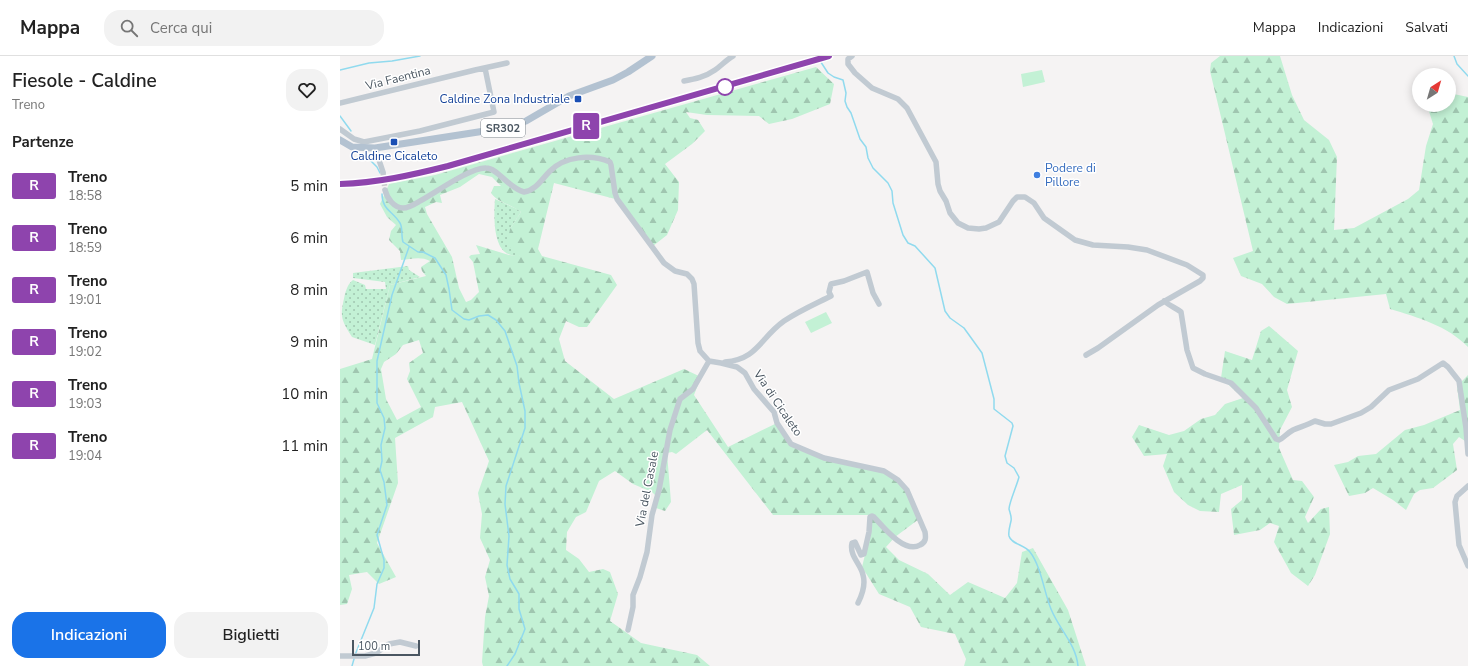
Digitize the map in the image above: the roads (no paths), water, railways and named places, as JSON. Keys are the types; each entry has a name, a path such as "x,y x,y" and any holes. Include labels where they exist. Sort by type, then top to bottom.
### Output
{"main road":[{"name":"SR302","path":"340,140 352,147 375,148 504,128 526,121 569,96 622,76 652,56"}],"street":[{"path":"684,81 703,77 714,71 725,60 733,56"},
{"path":"852,56 848,59 849,65 861,78 874,89 898,99 907,108 936,162 940,191 946,201 950,213 958,223 968,228 986,228 999,222 1017,197 1024,197 1034,203 1044,218 1075,240 1093,245 1128,247 1152,251 1187,265 1203,275 1203,278 1200,281 1164,302 1086,355"},
{"name":"Via Faentina","path":"340,103 507,63"},
{"path":"340,129 354,139 364,142 420,131 494,112 485,68"},
{"path":"420,131 421,141"},
{"path":"375,148 383,172"},
{"path":"385,190 389,199 394,204 398,207 405,208 473,171 487,168 494,171 514,189 524,192 536,186 551,170 562,162 580,157 608,161 612,165 617,199 664,262 675,271 687,274 694,284 698,342 700,351 708,361"},
{"path":"721,363 745,358 785,321 831,296 829,292 831,284 867,272 873,293 879,304"},
{"path":"1164,302 1182,312 1187,350 1194,368 1205,374 1231,383 1256,408 1276,439 1282,439 1294,430 1315,421 1324,424 1331,424 1361,413 1372,407 1389,390 1418,379 1443,363 1448,366 1459,381 1468,454"},
{"name":"Via di Cicaleto","path":"708,361 737,367 745,373 754,389 774,412 777,423 791,444 824,458 884,471 898,480 907,490 925,532 925,541 922,545 915,548 907,547 892,536 872,516 870,517 868,538 864,554 861,555 855,542 851,545 852,554 862,572 864,580 862,595 858,603"},
{"name":"Via del Casale","path":"628,630 633,607 633,595 647,552 652,515 659,490 670,430 680,399 693,388 708,361"},
{"path":"1468,486 1457,496 1455,502 1459,545 1468,566"},
{"path":"340,656 364,656 376,653 389,644 400,642 416,646"}],"waterway":[{"path":"340,70 369,63 420,56"},
{"path":"817,56 828,73 843,80 847,107 851,113 860,139 866,147 868,158 873,168 888,183 892,191 893,203 903,235 908,243 915,246 935,268 945,311 950,318 964,328 982,353 994,399 994,409 1012,423 1013,426 1005,456 1007,463 1014,468 1019,477 1009,506 1011,515 1009,536 1012,541 1028,550 1034,558 1040,572 1051,609 1071,644 1077,658 1078,666"},
{"path":"1454,56 1457,64 1468,76"},
{"path":"340,116 351,131"},
{"path":"364,154 377,167 380,173"},
{"path":"382,194 384,204 401,225 403,242 418,252 423,252 435,258 446,275 452,310 464,319 469,320 479,316 488,315 496,320 505,331 517,366 525,411 525,428 506,486 505,504 509,536 507,565 510,579 519,594 519,609 525,629 515,654 507,666"},
{"path":"355,655 374,608 377,584 384,568 384,560 377,535 387,505 384,482 380,470 382,461 381,445 385,428 384,418 377,403 377,361 392,295 409,247"},
{"path":"352,666 354,659"}],"tunnel":[{"path":"383,172 385,190"}],"railway":[{"path":"340,184 394,178 448,166 829,56"}],"train":[{"name":"R","path":"340,184 362,183 401,177 448,166 726,87 829,56"}],"place":[{"name":"Caldine Zona Industriale","path":"578,99"},
{"name":"Caldine Cicaleto","path":"394,142"},
{"name":"Podere di Pillore","path":"1037,175"}]}
